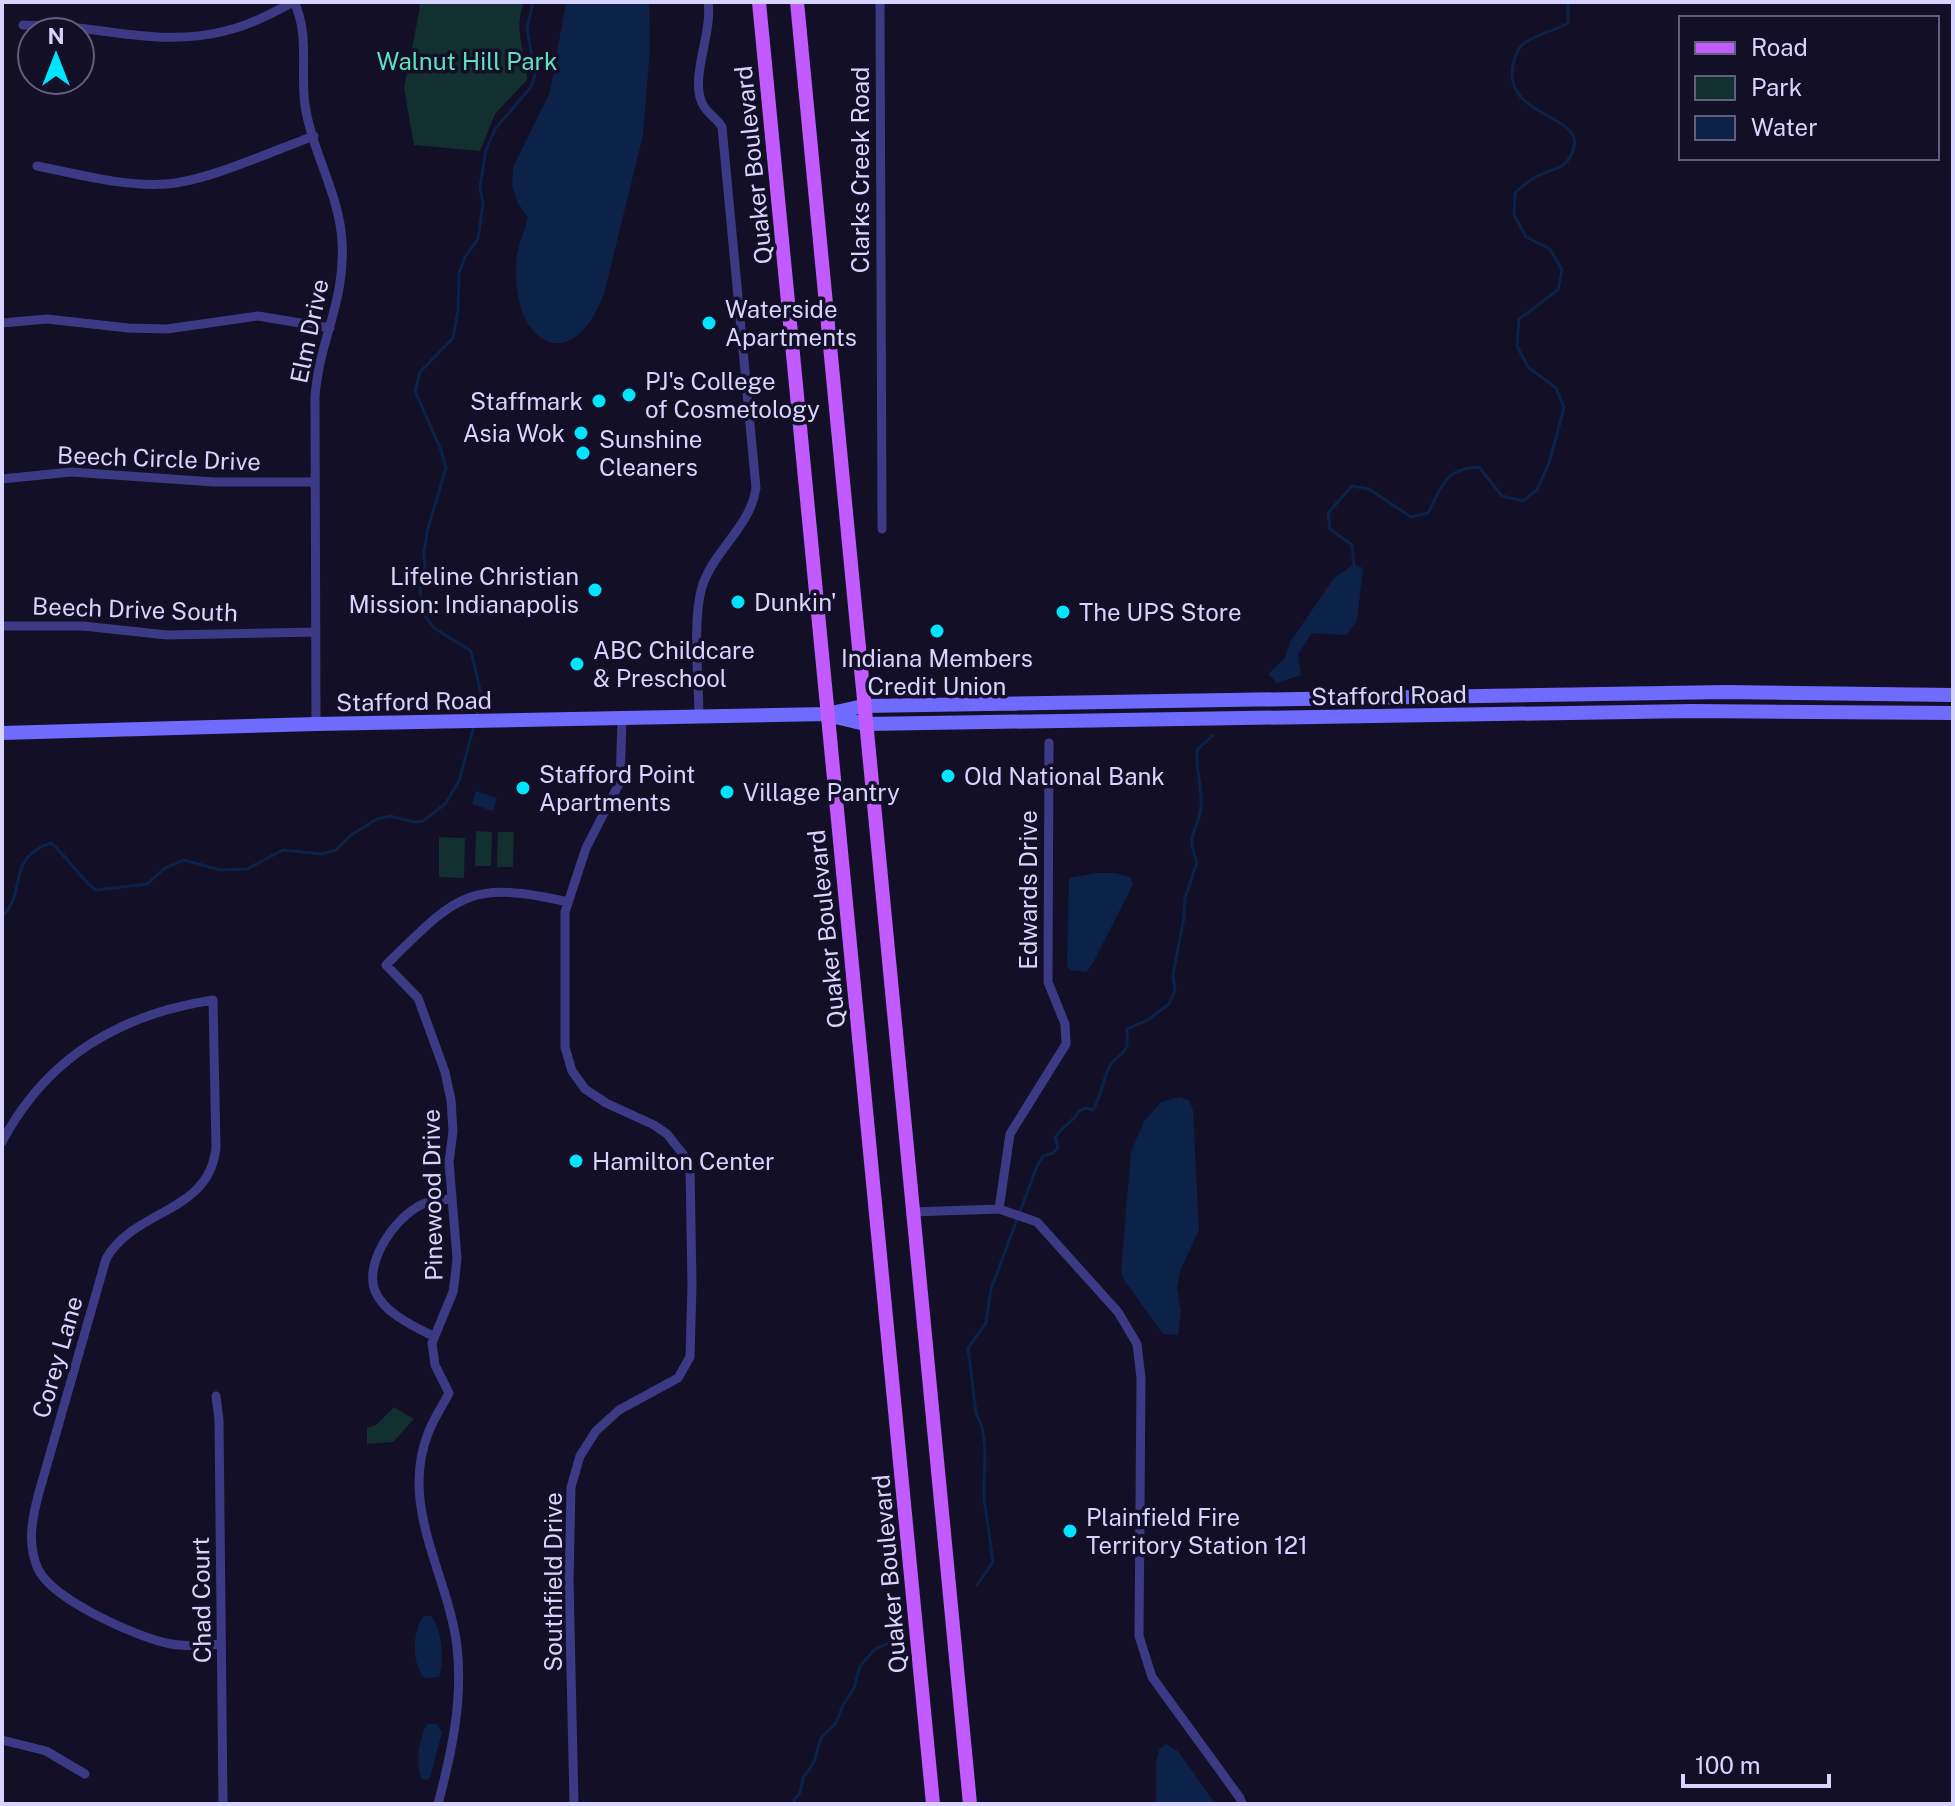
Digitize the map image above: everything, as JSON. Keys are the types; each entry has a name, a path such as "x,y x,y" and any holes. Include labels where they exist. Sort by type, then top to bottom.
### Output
{"main road":[{"name":"Quaker Boulevard","path":"759,2 933,1804"},
{"path":"797,2 970,1804"},
{"name":"Stafford Road","path":"2,733 827,714 863,706 1765,691 1953,695"},
{"name":"Stafford Road","path":"827,714 865,724 1707,710 1953,713"}],"street":[{"path":"96,31 153,39 192,37 247,24 294,2"},
{"name":"Elm Drive","path":"294,2 301,20 304,48 304,98 334,195 342,240 341,292 317,373 314,482 316,724"},
{"path":"699,718 699,609 703,586 751,507 756,480 722,127 710,117 700,101 700,79 710,15 708,2"},
{"name":"Clarks Creek Road","path":"880,2 882,529"},
{"path":"37,166 124,182 168,184 197,178 314,136"},
{"path":"2,323 47,319 167,329 258,316 330,328"},
{"name":"Beech Circle Drive","path":"2,479 71,472 214,482 314,482"},
{"name":"Beech Drive South","path":"2,626 83,626 167,635 315,632"},
{"name":"Southfield Drive","path":"574,1804 569,1568 571,1487 580,1456 598,1428 619,1410 678,1378 690,1357 690,1167 667,1134 592,1095 577,1080 568,1060 564,1032 564,925 568,902 586,848 620,782 622,720"},
{"name":"Edwards Drive","path":"1003,1210 1010,1134 1066,1044 1065,1024 1048,982 1049,743"},
{"name":"Pinewood Drive","path":"433,1336 453,1292 457,1258 449,1162 452,1115 445,1072 418,998 386,965 441,912 482,893 523,892 568,902"},
{"name":"Corey Lane","path":"2,1142 37,1091 63,1065 94,1041 148,1014 213,1000 216,1147 212,1170 199,1189 128,1233 113,1246 106,1259 30,1532 38,1570 52,1587 72,1603 153,1640 182,1645 221,1644"},
{"path":"438,1804 458,1722 459,1689 454,1629 446,1592 425,1534 419,1502 424,1448 429,1431 449,1393 435,1365 433,1336 391,1311 376,1292 372,1273 374,1259 407,1215 426,1203 452,1199"},
{"path":"912,1212 1003,1210 1037,1222 1118,1312 1137,1344 1141,1378 1139,1636 1152,1677 1242,1804"},
{"name":"Chad Court","path":"216,1396 219,1420 223,1804"},
{"path":"2,1740 46,1751 85,1774"}],"green space":[{"name":"Walnut Hill Park","path":"418,2 524,2 519,24 527,80 495,114 480,151 414,145 404,88 420,8"},
{"path":"476,831 492,832 491,866 475,866"},
{"path":"498,832 514,832 513,867 497,867"},
{"path":"439,837 465,838 464,878 439,877"},
{"path":"394,1407 414,1419 393,1442 367,1444 367,1428 376,1425"}],"water":[{"path":"566,2 649,2 650,48 643,135 604,294 590,321 575,337 560,343 546,341 533,331 523,314 517,292 516,266 518,248 528,218 512,186 513,167 550,92"},
{"path":"1354,564 1363,568 1357,620 1347,635 1312,633 1298,654 1301,675 1277,683 1268,674 1284,659 1290,642 1334,578"},
{"path":"476,791 497,798 493,811 472,804"},
{"path":"1096,873 1130,877 1133,884 1092,965 1086,972 1071,970 1067,966 1069,878"},
{"path":"1179,1097 1189,1100 1193,1111 1199,1230 1180,1271 1177,1289 1181,1311 1178,1335 1163,1334 1124,1280 1121,1271 1131,1151 1145,1120 1161,1102"},
{"path":"424,1616 431,1616 435,1621 440,1636 442,1663 439,1677 425,1678 415,1657 415,1638"},
{"path":"427,1724 437,1724 442,1732 430,1778 426,1780 421,1778 418,1758"},
{"path":"1166,1744 1179,1752 1215,1804 1156,1804 1156,1763 1159,1749"}],"waterway":[{"path":"477,715 481,694 471,651 434,628 424,615 421,603 420,585 425,568 428,528 446,468 415,391 420,372 453,338 458,310 459,273 465,257 478,239 483,204 480,187 486,150 495,129 531,87 535,75 527,29 533,2"},
{"path":"1354,564 1352,545 1330,529 1328,513 1352,486 1369,489 1411,517 1428,513 1446,480 1468,468 1479,467 1502,496 1523,501 1537,490 1549,463 1564,408 1556,388 1528,367 1517,346 1519,319 1558,290 1562,270 1550,249 1526,237 1514,215 1515,193 1534,178 1567,162 1575,142 1571,132 1521,97 1513,83 1513,65 1523,44 1568,23 1568,2"},
{"path":"2,917 14,897 22,866 37,849 51,843 96,890 147,884 165,868 184,860 220,870 247,869 283,850 322,854 336,850 351,835 377,819 390,816 423,821 445,804 459,781 474,726"},
{"path":"977,1585 993,1562 984,1498 985,1447 976,1413 968,1348 986,1323 991,1289 1037,1166 1043,1156 1053,1153 1058,1147 1055,1138 1079,1111 1086,1108 1093,1110 1109,1067 1126,1048 1127,1029 1148,1020 1169,1004 1175,990 1173,975 1185,898 1197,862 1192,844 1201,807 1197,750 1213,735"},
{"path":"795,1804 821,1738 836,1723 854,1688 860,1666 875,1649 889,1643"}],"place":[{"name":"Waterside Apartments","path":"709,323"},
{"name":"PJ's College of Cosmetology","path":"629,395"},
{"name":"Staffmark","path":"599,401"},
{"name":"Asia Wok","path":"581,433"},
{"name":"Sunshine Cleaners","path":"583,453"},
{"name":"Lifeline Christian Mission: Indianapolis","path":"595,590"},
{"name":"Dunkin'","path":"738,602"},
{"name":"The UPS Store","path":"1063,612"},
{"name":"Indiana Members Credit Union","path":"937,631"},
{"name":"ABC Childcare & Preschool","path":"577,664"},
{"name":"Old National Bank","path":"948,776"},
{"name":"Stafford Point Apartments","path":"523,788"},
{"name":"Village Pantry","path":"727,792"},
{"name":"Hamilton Center","path":"576,1161"},
{"name":"Plainfield Fire Territory Station 121","path":"1070,1531"}]}
